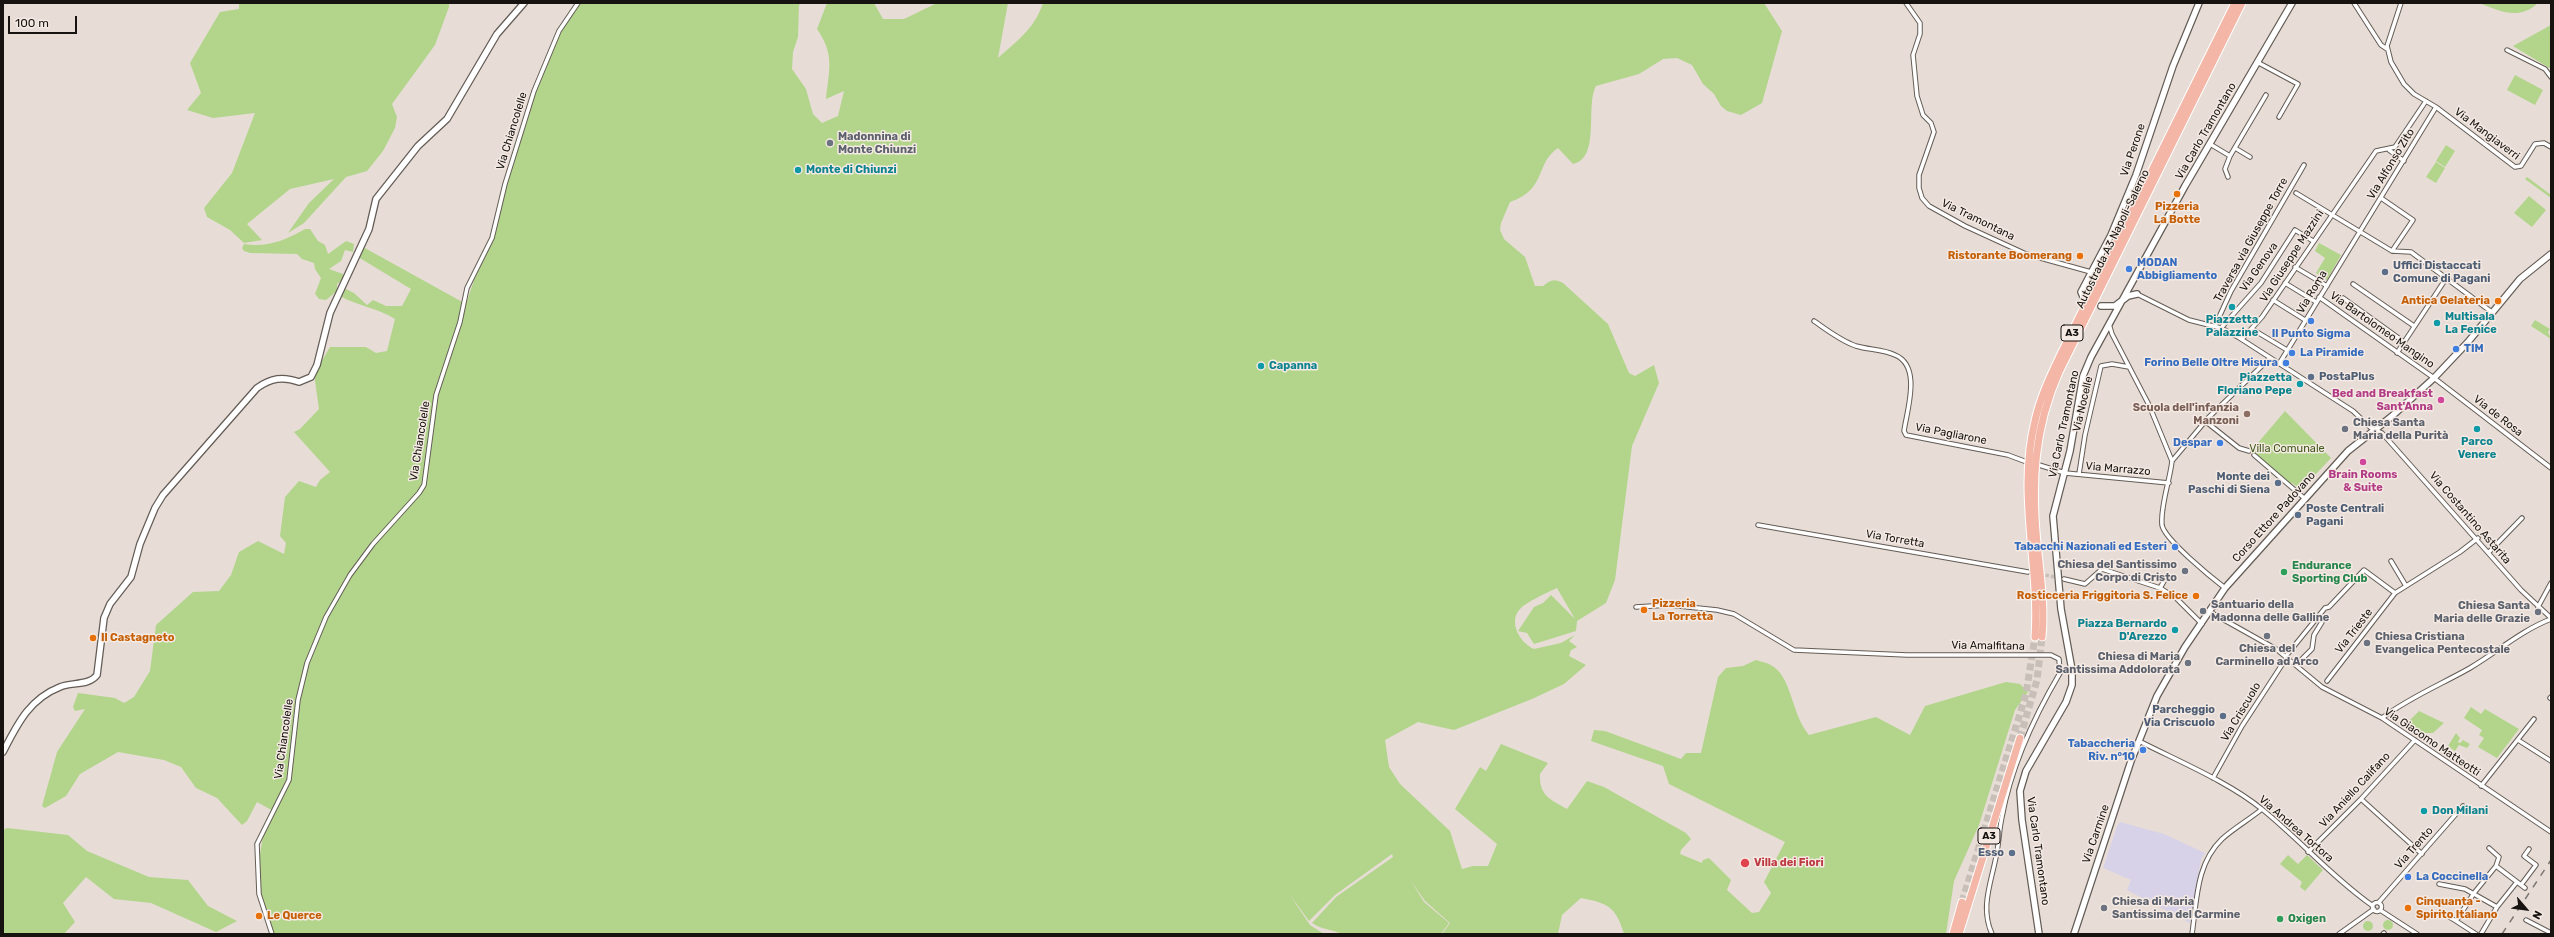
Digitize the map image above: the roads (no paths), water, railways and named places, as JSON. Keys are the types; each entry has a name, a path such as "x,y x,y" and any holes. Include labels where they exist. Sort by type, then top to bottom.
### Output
{"highway":[{"name":"Autostrada A3 Napoli-Salerno","path":"2235,3 2060,356 2038,410 2031,438 2028,475 2028,511 2036,596 2038,637 2042,602 2034,484 2037,441 2045,408 2059,372 2242,3"},
{"name":"A3","path":"1959,934 2020,738"},
{"path":"1952,934 1962,902"}],"street":[{"path":"3,752 26,710 60,686 91,680 97,675 104,618 110,604 130,577 140,544 154,508 163,495 257,388 269,380 290,378 299,382 306,381 311,377 317,365 330,313 369,228 376,199 418,146 446,119 498,34 524,3"},
{"name":"Via Chiancolelle","path":"272,934 259,894 258,844 288,780 300,689 306,663 326,617 350,576 373,544 424,485 436,395 460,322 467,288 492,238 503,191 534,90 559,31 578,3"},
{"name":"Via Tramontana","path":"1906,3 1920,24 1920,34 1913,55 1917,96 1923,115 1931,123 1934,132 1919,175 1919,188 1922,198 1929,206 1965,226 2026,254 2091,272"},
{"name":"Via Perone","path":"2084,299 2081,292 2111,235 2136,175 2173,66 2199,3"},
{"name":"Via Carlo Tramontano","path":"2039,934 2022,820 2020,791 2026,771 2066,702 2072,685 2072,670 2065,642 2053,516 2065,473 2083,376 2116,310 2292,3"},
{"path":"2354,3 2381,45 2387,49 2401,3"},
{"name":"Via Mangiaverri","path":"2387,49 2392,66 2404,84 2515,167 2522,166 2535,144 2544,143 2551,148"},
{"path":"2508,50 2545,69 2551,76"},
{"path":"2257,62 2298,84 2279,117"},
{"path":"2228,177 2225,169 2230,156 2266,95"},
{"path":"2426,101 2401,140 2389,150 2376,151 2333,213 2392,251 2411,252 2493,313"},
{"name":"Via Alfonso Zito","path":"2361,231 2436,107"},
{"path":"2210,144 2230,156"},
{"path":"2235,148 2250,157"},
{"path":"2389,150 2404,161"},
{"name":"Traversa via Giuseppe Torre","path":"2216,326 2231,291 2304,165"},
{"name":"Via Giuseppe Mazzini","path":"2242,339 2252,329 2273,300 2333,213 2296,193"},
{"path":"2381,198 2413,220 2392,251"},
{"name":"Via Genova","path":"2222,328 2261,283 2295,230 2313,241"},
{"name":"Via Roma","path":"2279,364 2361,231"},
{"name":"Corso Ettore Padovano","path":"2210,612 2225,588 2304,498 2348,451 2376,429 2434,378 2493,313 2520,279 2551,254"},
{"path":"2295,267 2327,286"},
{"path":"2397,353 2447,278"},
{"path":"2134,279 2133,287 2137,294"},
{"path":"2285,283 2316,302"},
{"path":"2353,284 2414,326"},
{"path":"2128,289 2137,294"},
{"path":"2116,310 2098,306 2115,306 2128,296 2137,294"},
{"name":"Via Costantino Astarita","path":"2137,294 2189,320 2222,328 2242,339 2353,411 2368,425 2382,433 2478,538 2538,607 2551,618"},
{"name":"Via Bartolomeo Mangino","path":"2319,297 2434,378"},
{"path":"2343,298 2404,342"},
{"path":"2273,300 2305,320"},
{"path":"2108,308 2113,316"},
{"name":"Via Pagliarone","path":"1814,321 1847,343 1896,355 1906,363 1910,370 1910,392 1904,431 1906,435 2008,455 2024,460"},
{"path":"2109,323 2112,334 2159,426 2172,460 2162,519 2163,530 2183,551 2225,588"},
{"path":"2252,329 2287,350"},
{"path":"2172,460 2208,418 2270,358"},
{"name":"Via Nocelle","path":"2079,474 2085,435 2101,366 2112,364 2130,367"},
{"name":"Via de Rosa","path":"2434,378 2551,468"},
{"path":"2208,418 2239,448 2249,451"},
{"path":"2254,455 2304,498"},
{"path":"2039,466 2065,473"},
{"name":"Via Marrazzo","path":"2065,473 2169,483"},
{"path":"2489,552 2522,518"},
{"name":"Via Torretta","path":"1758,525 2028,572"},
{"name":"Via Trieste","path":"2327,681 2395,593 2478,538"},
{"path":"2391,561 2406,586"},
{"path":"2064,580 2085,584 2102,569 2160,588 2176,598 2202,624 2210,612"},
{"name":"Via Criscuolo","path":"2213,778 2242,726 2287,657 2317,618 2364,570 2395,593"},
{"path":"2160,588 2167,576"},
{"path":"2538,607 2551,583"},
{"name":"Via Amalfitana","path":"1636,607 1669,605 1728,613 1794,650 1907,655 2050,655 2059,659 2060,673 2022,749 2002,816 1997,855 1986,907 1988,925 1992,934"},
{"name":"Via Giacomo Matteotti","path":"2210,612 2266,642 2337,697 2382,718 2551,832"},
{"path":"2296,665 2312,649 2314,635 2322,622 2317,618"},
{"path":"2382,718 2410,698 2455,676 2532,627 2551,618"},
{"name":"Via Carmine","path":"2074,934 2110,825 2156,696 2174,665 2202,624"},
{"path":"2481,786 2534,719"},
{"name":"Via Aniello Califano","path":"2308,852 2361,799 2415,740"},
{"path":"2518,740 2551,761"},
{"name":"Via Andrea Tortora","path":"2139,741 2213,778 2262,809 2308,852 2373,908"},
{"path":"2361,799 2422,854"},
{"name":"Via Trento","path":"2373,908 2422,854 2462,806"},
{"path":"2192,934 2200,879 2210,852 2223,838 2262,809"},
{"path":"2456,921 2474,894 2496,866 2499,857 2489,848"},
{"path":"2521,885 2536,865 2524,856 2529,849"},
{"path":"2496,866 2525,888"},
{"path":"2481,934 2497,907 2517,882"},
{"path":"2439,884 2465,889 2497,907"},
{"path":"2378,902 2381,906 2380,910"},
{"path":"2339,934 2373,908 2380,910 2417,934"},
{"path":"2446,915 2476,934"},
{"path":"2526,920 2551,933"}],"tunnel":[{"path":"2466,328 2474,335"},
{"path":"2040,574 2064,579"},
{"path":"1962,902 2026,694 2035,637"},
{"path":"2020,738 2037,680 2042,637"}],"railway":[{"path":"2502,934 2551,860"}],"place":[{"name":"Madonnina di Monte Chiunzi","path":"830,143"},
{"name":"Monte di Chiunzi","path":"798,170"},
{"name":"Pizzeria La Botte","path":"2177,194"},
{"name":"Ristorante Boomerang","path":"2080,256"},
{"name":"MODAN Abbigliamento","path":"2129,269"},
{"name":"Uffici Distaccati Comune di Pagani","path":"2385,272"},
{"name":"Antica Gelateria","path":"2498,301"},
{"name":"Piazzetta Palazzine","path":"2232,307"},
{"name":"Il Punto Sigma","path":"2311,321"},
{"name":"Multisala La Fenice","path":"2437,323"},
{"name":"TIM","path":"2456,349"},
{"name":"La Piramide","path":"2292,353"},
{"name":"Forino Belle Oltre Misura","path":"2286,363"},
{"name":"Capanna","path":"1261,366"},
{"name":"PostaPlus","path":"2311,377"},
{"name":"Piazzetta Floriano Pepe","path":"2300,384"},
{"name":"Bed and Breakfast Sant'Anna","path":"2441,400"},
{"name":"Scuola dell'infanzia Manzoni","path":"2247,414"},
{"name":"Chiesa Santa Maria della Purità","path":"2345,429"},
{"name":"Parco Venere","path":"2477,429"},
{"name":"Despar","path":"2220,443"},
{"name":"Brain Rooms & Suite","path":"2363,462"},
{"name":"Monte dei Paschi di Siena","path":"2278,483"},
{"name":"Poste Centrali Pagani","path":"2298,515"},
{"name":"Tabacchi Nazionali ed Esteri","path":"2175,547"},
{"name":"Chiesa del Santissimo Corpo di Cristo","path":"2185,571"},
{"name":"Endurance Sporting Club","path":"2284,572"},
{"name":"Rosticceria Friggitoria S. Felice","path":"2196,596"},
{"name":"Pizzeria La Torretta","path":"1644,610"},
{"name":"Santuario della Madonna delle Galline","path":"2203,611"},
{"name":"Chiesa Santa Maria delle Grazie","path":"2538,612"},
{"name":"Piazza Bernardo D'Arezzo","path":"2175,630"},
{"name":"Chiesa del Carminello ad Arco","path":"2267,636"},
{"name":"Il Castagneto","path":"93,638"},
{"name":"Chiesa Cristiana Evangelica Pentecostale","path":"2367,643"},
{"name":"Chiesa di Maria Santissima Addolorata","path":"2188,663"},
{"name":"Parcheggio Via Criscuolo","path":"2223,716"},
{"name":"Tabaccheria Riv. n°10","path":"2143,750"},
{"name":"Don Milani","path":"2424,811"},
{"name":"Esso","path":"2012,853"},
{"name":"Villa dei Fiori","path":"1745,863"},
{"name":"La Coccinella","path":"2408,877"},
{"name":"Chiesa di Maria Santissima del Carmine","path":"2104,908"},
{"name":"Cinquanta - Spirito Italiano","path":"2408,908"},
{"name":"Le Querce","path":"259,916"},
{"name":"Oxigen","path":"2280,919"}],"park label":[{"name":"Villa Comunale","path":"2287,449"}]}
